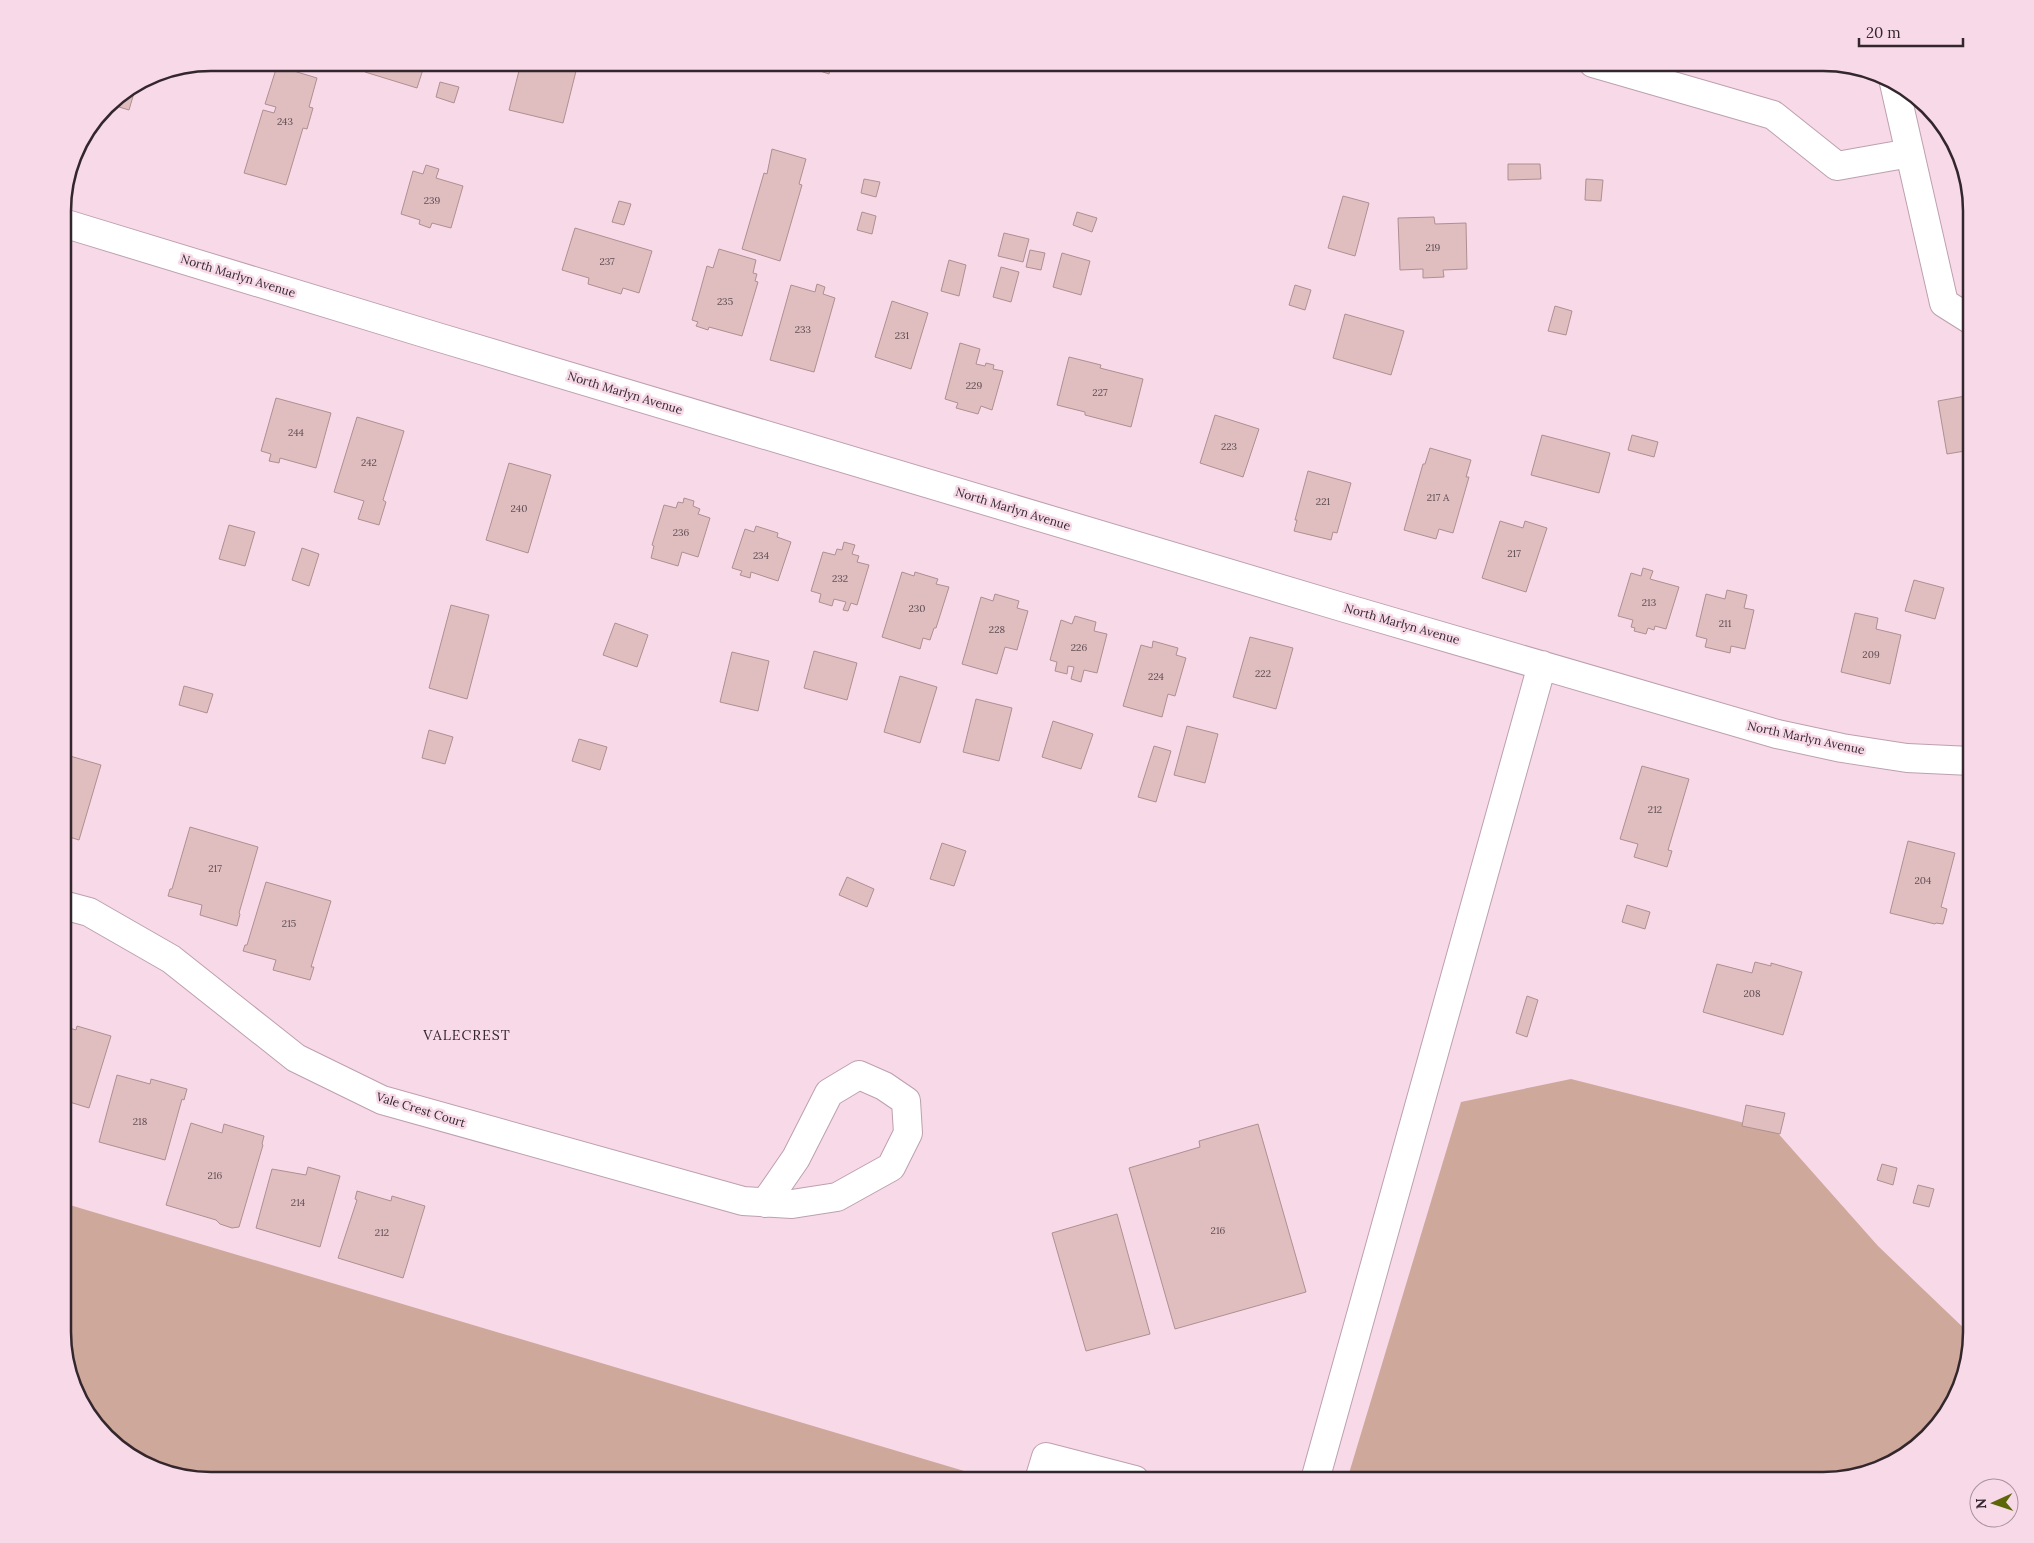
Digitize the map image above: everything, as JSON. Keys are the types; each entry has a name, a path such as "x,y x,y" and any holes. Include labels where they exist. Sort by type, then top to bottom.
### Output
{"street":[{"path":"1624,71 1774,115 1837,166 1910,153"},
{"path":"1896,92 1944,304 1963,315"},
{"name":"North Marlyn Avenue","path":"72,226 1307,597 1777,734 1842,748 1907,758 1963,761"},
{"path":"1317,1472 1542,665"},
{"name":"Vale Crest Court","path":"72,907 89,912 171,959 296,1058 382,1100 743,1202 765,1203 792,1204 837,1197 891,1167 908,1132 906,1101 884,1086 859,1075 829,1093 796,1158 765,1203"},
{"path":"1041,1472 1046,1457 1104,1472"}],"shaded area":[{"path":"1571,1079 1776,1131 1878,1246 1963,1327 1960,1359 1955,1377 1944,1402 1922,1431 1901,1448 1876,1461 1841,1471 1349,1472 1461,1102"},
{"path":"72,1206 968,1472 211,1472 175,1467 149,1457 133,1448 112,1431 90,1402 82,1385 76,1368 72,1341"}],"building":[{"path":"275,72 297,72 317,78 309,107 313,108 307,129 303,128 286,185 244,173 263,110 274,113 276,107 265,104"},
{"path":"365,72 422,72 417,88"},
{"path":"519,72 576,72 563,123 509,110"},
{"path":"440,82 459,87 454,103 436,97"},
{"path":"133,95 129,110 118,107"},
{"path":"772,149 806,159 799,184 802,185 780,261 742,249 764,173 767,174"},
{"path":"1508,164 1540,164 1541,179 1508,180"},
{"path":"426,165 439,169 436,178 463,186 451,228 432,223 430,228 419,224 420,220 401,214 413,171 423,174"},
{"path":"864,179 880,182 876,197 861,193"},
{"path":"1586,179 1603,180 1601,201 1585,200"},
{"path":"1343,196 1369,203 1355,256 1328,248"},
{"path":"619,201 631,204 624,225 612,222"},
{"path":"862,212 876,216 872,234 857,230"},
{"path":"1077,212 1097,218 1092,232 1073,225"},
{"path":"1434,217 1435,224 1466,223 1467,269 1443,270 1444,277 1423,278 1423,269 1400,270 1398,218"},
{"path":"575,228 652,251 639,293 623,288 621,294 588,284 589,278 562,270"},
{"path":"1004,233 1029,239 1023,262 998,256"},
{"path":"719,249 756,260 753,273 757,274 755,281 758,282 742,336 709,327 708,330 696,326 698,322 692,320 707,266 713,268"},
{"path":"1030,250 1045,253 1041,270 1026,267"},
{"path":"1062,253 1090,261 1081,295 1053,287"},
{"path":"949,260 966,265 959,296 941,291"},
{"path":"1001,267 1019,272 1011,302 993,297"},
{"path":"817,284 825,287 823,294 835,298 814,372 770,360 791,285 815,292"},
{"path":"1295,285 1311,290 1305,310 1289,305"},
{"path":"892,301 928,313 911,369 875,357"},
{"path":"1555,306 1572,311 1566,335 1548,331"},
{"path":"1345,314 1404,331 1391,375 1333,358"},
{"path":"960,343 980,349 976,364 985,366 986,363 994,365 993,369 1003,371 992,410 981,406 978,414 956,408 958,403 945,399"},
{"path":"1069,357 1101,365 1100,368 1143,379 1131,427 1085,415 1085,412 1057,405"},
{"path":"1963,396 1963,451 1947,454 1938,401"},
{"path":"276,398 331,413 316,468 280,458 279,463 269,461 271,454 261,451"},
{"path":"1215,415 1259,429 1243,477 1200,463"},
{"path":"357,417 404,431 383,500 386,502 379,525 358,519 364,501 334,492"},
{"path":"1542,435 1610,453 1599,493 1531,475"},
{"path":"1632,435 1658,442 1654,457 1628,450"},
{"path":"1430,448 1471,460 1466,477 1469,477 1453,533 1439,529 1436,539 1404,530 1423,464 1425,464"},
{"path":"509,463 551,475 528,553 486,540"},
{"path":"1308,471 1351,483 1337,533 1333,532 1331,540 1294,531 1297,520 1295,520"},
{"path":"684,498 694,501 693,506 700,509 698,514 710,518 698,557 682,552 678,566 651,558 654,546 652,545 664,505 676,508 678,502 683,503"},
{"path":"1500,521 1523,528 1525,521 1547,528 1526,592 1482,578"},
{"path":"229,525 255,532 245,566 219,559"},
{"path":"756,526 778,533 777,537 791,542 778,581 751,572 750,578 740,575 742,571 732,568 745,529 754,532"},
{"path":"844,542 855,545 852,554 859,556 857,562 869,565 857,605 851,603 848,611 843,610 846,602 834,599 832,606 819,602 821,594 811,591 823,552 835,555 837,549 842,550"},
{"path":"302,548 319,554 309,586 292,580"},
{"path":"1643,568 1653,571 1650,579 1679,587 1666,629 1655,626 1654,630 1648,628 1646,634 1634,631 1635,628 1631,627 1633,620 1618,616 1631,573 1641,576"},
{"path":"902,572 914,576 915,572 938,579 936,584 949,587 936,628 934,628 930,640 923,638 920,649 882,637"},
{"path":"1914,580 1944,588 1935,619 1905,611"},
{"path":"1727,590 1747,595 1744,608 1754,610 1745,649 1731,646 1730,653 1705,647 1707,639 1696,636 1706,594 1725,599"},
{"path":"995,594 1019,601 1017,608 1028,611 1017,650 1005,647 997,674 962,664 981,597 993,601"},
{"path":"451,605 489,615 467,699 429,688"},
{"path":"1855,613 1878,618 1876,629 1901,635 1890,684 1841,672"},
{"path":"1075,616 1096,622 1094,631 1107,634 1097,673 1084,670 1081,682 1071,679 1074,667 1068,666 1067,674 1055,671 1057,662 1050,660 1061,620 1072,624"},
{"path":"615,623 648,635 637,667 603,655"},
{"path":"1250,637 1293,648 1276,709 1233,697"},
{"path":"1153,641 1178,648 1176,655 1186,658 1175,696 1168,694 1162,717 1123,706 1141,645 1152,648"},
{"path":"814,651 857,663 847,700 804,688"},
{"path":"732,652 769,661 758,711 720,702"},
{"path":"900,676 937,687 920,743 884,732"},
{"path":"184,686 213,694 207,713 179,705"},
{"path":"976,699 1012,708 999,761 963,752"},
{"path":"1053,721 1093,734 1081,769 1042,757"},
{"path":"1187,726 1218,734 1205,783 1174,775"},
{"path":"429,730 453,737 445,764 422,758"},
{"path":"579,739 607,747 600,770 572,761"},
{"path":"1154,746 1171,751 1156,802 1138,797"},
{"path":"72,757 101,765 79,840 72,838"},
{"path":"1642,766 1689,779 1668,850 1672,851 1667,867 1634,857 1638,844 1620,839"},
{"path":"190,827 258,847 237,926 200,915 202,905 168,896 170,889 172,889"},
{"path":"1908,841 1955,853 1941,907 1947,909 1943,924 1935,924 1890,913"},
{"path":"942,843 966,851 954,886 930,879"},
{"path":"847,877 874,889 867,907 839,895"},
{"path":"266,882 331,901 311,967 314,967 310,980 273,970 276,960 243,951 245,945 247,945"},
{"path":"1627,905 1650,912 1645,929 1622,922"},
{"path":"1755,962 1771,966 1771,963 1802,972 1783,1035 1703,1012 1717,964 1752,973"},
{"path":"1527,996 1538,1000 1527,1037 1516,1033"},
{"path":"77,1026 111,1036 89,1108 72,1103 72,1029 76,1030"},
{"path":"117,1075 150,1084 151,1079 187,1089 184,1100 182,1099 165,1160 99,1142"},
{"path":"1746,1105 1785,1113 1780,1134 1742,1126"},
{"path":"191,1123 222,1133 224,1124 264,1136 239,1227 232,1228 220,1224 216,1220 166,1205"},
{"path":"1258,1124 1306,1292 1175,1329 1129,1168 1200,1147 1199,1141"},
{"path":"1882,1164 1897,1168 1893,1185 1877,1180"},
{"path":"308,1167 340,1176 320,1247 256,1228 272,1169 306,1175"},
{"path":"1918,1185 1934,1189 1929,1207 1913,1203"},
{"path":"357,1191 391,1201 392,1196 425,1206 403,1278 338,1258 357,1200 355,1199"},
{"path":"1117,1214 1150,1334 1086,1351 1052,1233"}],"district":[{"name":"VALECREST","path":"467,1035"}]}
